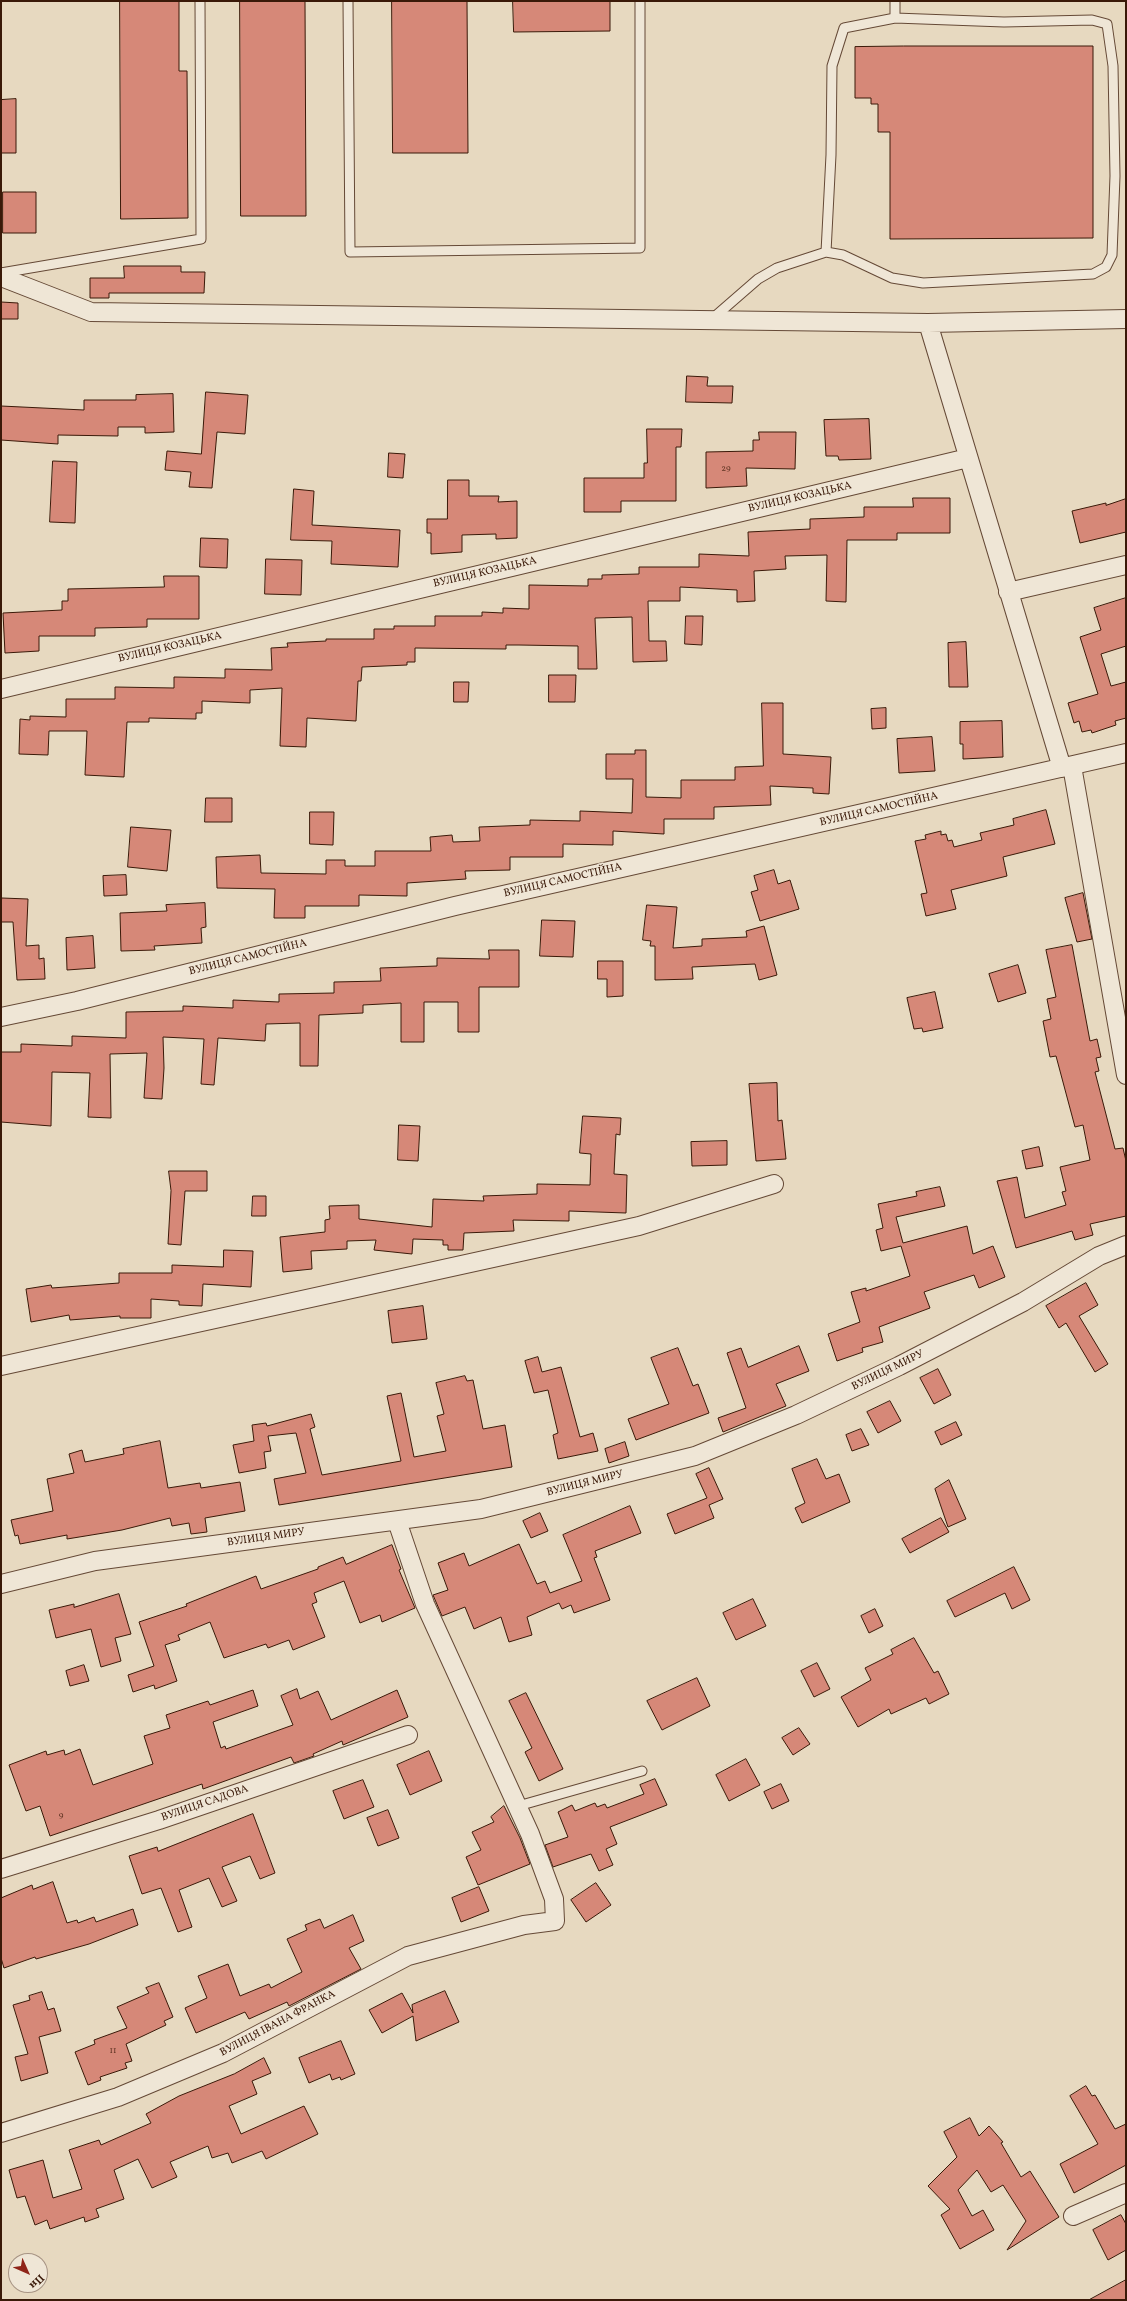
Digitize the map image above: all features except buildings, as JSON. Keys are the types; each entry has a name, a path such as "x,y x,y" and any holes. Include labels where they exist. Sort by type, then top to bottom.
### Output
{"street":[{"path":"1,277 91,312 928,323 1126,319"},
{"path":"928,323 1008,592 1067,767 1126,1075"},
{"name":"ВУЛИЦЯ КОЗАЦЬКА","path":"1,689 968,458"},
{"path":"1008,592 1126,565"},
{"name":"ВУЛИЦЯ САМОСТІЙНА","path":"1,1017 76,1001 455,906 1126,754"},
{"path":"1,1366 639,1226 774,1184"},
{"name":"ВУЛИЦЯ МИРУ","path":"1,1584 95,1561 481,1509 695,1456 796,1415 898,1366 1023,1302 1099,1256 1126,1245"},
{"path":"397,1521 425,1604 518,1806"},
{"name":"ВУЛИЦЯ САДОВА","path":"1,1869 159,1820 408,1735"},
{"name":"ВУЛИЦЯ ІВАНА ФРАНКА","path":"1,2132 118,2097 223,2053 408,1956 524,1925 555,1921 554,1899 518,1806"},
{"path":"1073,2216 1126,2193"}],"lane":[{"path":"1,273 201,239 200,1"},
{"path":"348,1 350,252 640,248 640,1"},
{"path":"894,1 895,18"},
{"path":"711,320 758,279 777,268 826,252 843,255 892,278 924,283 1093,274 1106,267 1112,255 1115,176 1113,66 1107,24 1092,20 1004,22 895,18 844,28 832,66 831,155 826,252"},
{"path":"518,1806 642,1771"}]}
